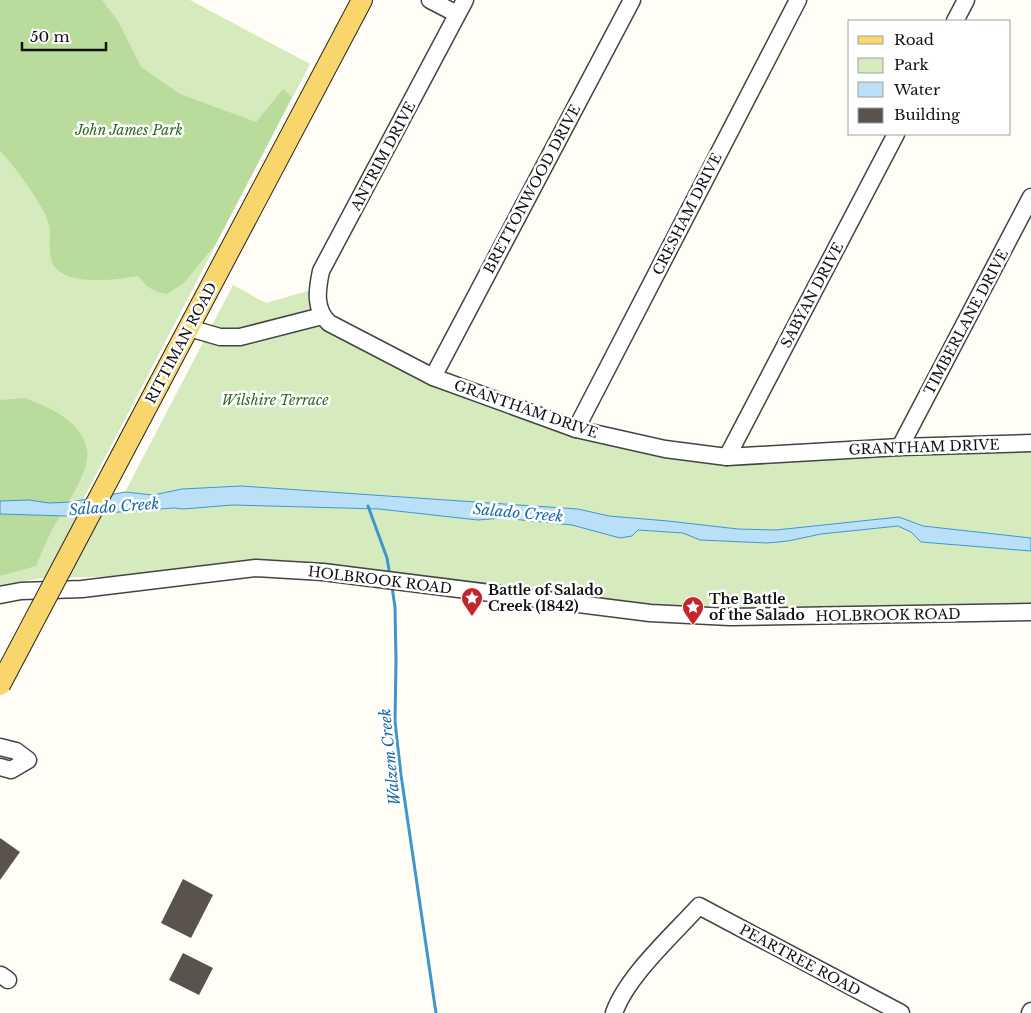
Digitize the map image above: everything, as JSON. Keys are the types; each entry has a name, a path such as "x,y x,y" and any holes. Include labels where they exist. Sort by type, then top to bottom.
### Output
{"main road":[{"name":"RITTIMAN ROAD","path":"0,685 362,0"}],"street":[{"path":"430,0 461,7"},
{"name":"BRETTONWOOD DRIVE","path":"433,377 632,0"},
{"name":"CRESHAM DRIVE","path":"576,428 798,0"},
{"path":"956,20 966,0"},
{"name":"ANTRIM DRIVE","path":"322,316 318,297 322,271 461,7"},
{"name":"SABYAN DRIVE","path":"727,457 895,135"},
{"name":"TIMBERLANE DRIVE","path":"900,447 1031,197"},
{"path":"189,328 229,338 240,337 322,316"},
{"name":"GRANTHAM DRIVE","path":"322,316 329,323 433,377 576,428 665,449 727,457 900,447 1031,443"},
{"name":"HOLBROOK ROAD","path":"0,594 21,591 82,589 256,568 294,569 355,576 650,614 730,617 1031,612"},
{"path":"0,746 16,751 28,760 11,770 0,767"},
{"name":"PEARTREE ROAD","path":"614,1013 624,992 636,976 698,906 902,1013"}],"green space":[{"name":"John James Park","path":"0,0 190,0 310,64 75,515 233,505 379,509 478,520 502,518 572,525 620,538 632,536 638,530 683,533 700,540 767,543 821,534 898,526 911,532 921,542 1031,551 1031,605 724,609 665,607 309,564 141,576 42,578 0,586"},
{"path":"0,0 102,0 118,21 141,67 180,94 256,122 283,89 292,97 215,245 184,283 167,294 151,288 138,276 89,280 65,274 56,268 51,259 49,225 45,213 27,184 0,151"},
{"name":"Wilshire Terrace","path":"233,285 266,303 311,290 337,336 650,453 700,461 751,463 1031,448 1031,538 923,526 899,517 776,530 738,529 609,516 578,509 241,486 182,489 153,495 125,492"},
{"path":"25,398 54,411 72,423 84,440 87,459 80,480 52,530 36,566 0,576 0,400"}],"water":[{"name":"Salado Creek","path":"241,486 578,509 609,516 738,529 776,530 899,517 923,526 1031,538 1031,551 921,542 911,532 898,526 821,534 767,543 700,540 683,533 638,530 632,536 620,538 572,525 502,518 478,520 379,509 233,505 66,516 0,514 0,501 71,502 125,492 153,495 182,489"}],"building":[{"path":"0,838 20,852 0,880"},
{"path":"183,879 213,895 191,938 161,923"},
{"path":"183,953 213,968 199,995 169,980"}],"waterway":[{"name":"Walzem Creek","path":"368,506 387,558 390,576"},
{"name":"Walzem Creek","path":"392,587 395,607 395,722 436,1013"}],"place":[{"name":"Battle of Salado Creek (1842)","path":"472,617"},
{"name":"The Battle of the Salado","path":"693,626"}]}
